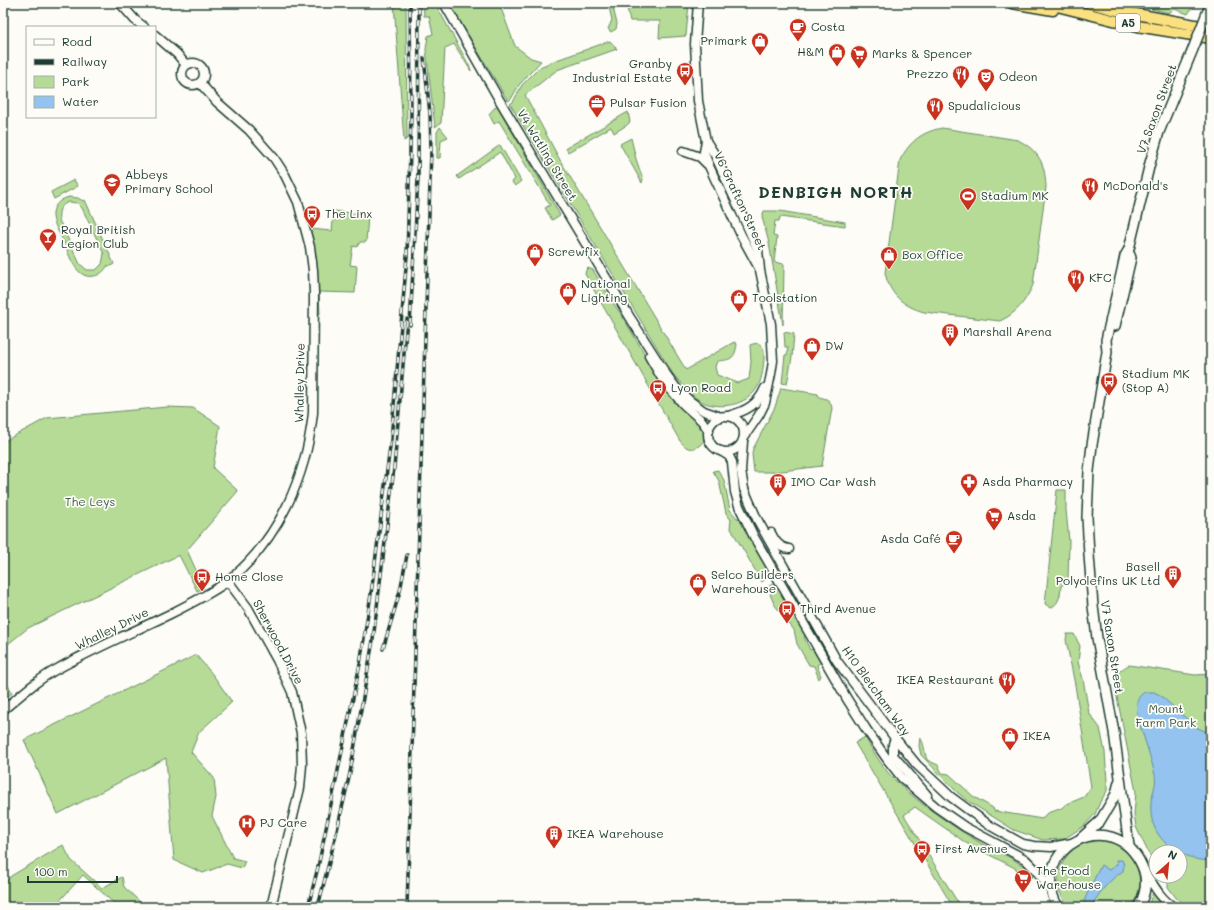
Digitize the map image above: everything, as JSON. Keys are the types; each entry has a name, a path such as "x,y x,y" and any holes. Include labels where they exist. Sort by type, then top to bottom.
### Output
{"highway":[{"path":"1012,3 1108,19"},
{"name":"A5","path":"1045,3 1137,26 1211,38"},
{"name":"A5","path":"1089,3 1120,11 1211,28"},
{"path":"1098,3 1120,11"}],"main road":[{"name":"V7 Saxon Street","path":"1129,846 1114,732 1101,664 1093,606 1087,517 1089,471 1107,352 1125,256 1129,249 1159,132 1211,4"},
{"name":"V7 Saxon Street","path":"1081,838 1100,821 1116,794 1120,779"},
{"path":"1058,907 1052,891 1051,880 1055,864 1064,850 1072,843 1081,838 1101,835 1120,840 1129,846 1138,857 1144,869 1146,881 1145,892 1138,907"}],"street":[{"path":"120,3 135,20 143,26"},
{"name":"V4 Watling Street","path":"444,3 500,102 631,319 677,389 704,411 725,416"},
{"name":"V6 Grafton Street","path":"698,3 695,44 696,69 698,101 706,141 715,155 758,250 760,270 771,324 773,361 772,374 765,403 743,439"},
{"path":"156,37 177,54 186,65"},
{"path":"193,63 203,68 204,78 200,83 189,84 184,80 182,73 186,65 193,63"},
{"name":"Whalley Drive","path":"3,710 35,684 58,668 203,597 228,581 250,560 268,538 282,517 295,489 306,459 313,413 314,293 310,247 304,220 298,202 285,175 274,158 258,139 217,102 200,83"},
{"name":"V6 Grafton Street","path":"706,141 704,152 709,166 741,235 760,270"},
{"path":"683,151 700,157 709,166"},
{"path":"739,207 737,216 741,235"},
{"name":"V4 Watling Street","path":"631,319 645,349 664,382 683,404 702,421 709,431"},
{"name":"V6 Grafton Street","path":"725,416 737,414 753,406 762,395 772,374"},
{"path":"725,416 734,417 742,425 744,431 743,439 739,446 734,450 727,451 721,451 711,443 709,431 715,420 725,416"},
{"name":"H10 Bletcham Way","path":"743,439 741,465 744,489 757,519 837,661 895,738 917,765 942,789 989,825 1011,838 1029,845 1051,847 1072,843"},
{"name":"H10 Bletcham Way","path":"721,451 729,456 732,462 735,492 739,506 748,525 847,699 892,766 918,792 936,807 965,827 1025,859 1052,891"},
{"name":"H10 Bletcham Way","path":"741,465 751,496 758,511 779,545 784,549 789,549"},
{"name":"H10 Bletcham Way","path":"777,566 823,646 827,655 828,666"},
{"name":"Sherwood Drive","path":"228,581 248,608 277,660 292,692 301,732 302,765 300,788 271,907"},
{"path":"895,738 893,744 893,755 936,807"},
{"path":"1144,869 1158,892 1169,904 1174,907"}],"green space":[{"path":"394,3 406,3 407,139 404,141"},
{"path":"423,3 435,3 471,71 454,44 445,48 441,123 435,127 426,49 428,36 433,34 429,16 424,16"},
{"path":"449,3 499,3 515,46 531,58 541,61 519,85 511,99 508,101"},
{"path":"608,3 612,3 617,24 616,29 611,32 608,29 612,20"},
{"path":"626,3 689,3 686,36 659,38 660,21 630,21"},
{"path":"1127,3 1195,3 1188,14 1174,9 1169,13"},
{"path":"610,41 617,49 557,70 525,95 560,160 686,370 734,342 737,344 732,358 717,361 715,367 717,375 738,383 749,379 751,362 750,345 760,344 762,346 764,351 764,359 761,380 755,391 750,396 736,404 721,406 699,400 685,388 673,374 510,104 513,102 522,85 540,67"},
{"path":"497,105 560,215 552,220 545,208 550,205 499,121 494,124 489,114"},
{"path":"628,112 630,122 627,125 614,133 611,127 568,152 566,148"},
{"path":"440,127 448,137 441,140 440,158 437,158 437,132"},
{"name":"Stadium MK","path":"942,128 1018,140 1036,153 1042,164 1046,187 1033,285 1027,297 1016,311 1000,321 916,310 898,298 890,288 887,281 885,273 900,160 917,138 928,132"},
{"path":"631,138 643,179 642,183 620,144"},
{"path":"500,145 521,181 515,186 512,182 515,179 500,152 459,179 457,176"},
{"path":"74,180 78,186 54,199 51,192"},
{"path":"69,197 78,198 83,201 85,200 114,264 109,267 108,265 99,275 88,276 82,274 78,270 71,260 55,224 53,213 55,207 58,202","holes":["69,202 77,203 82,208 104,254 102,264 96,270 87,270 80,264 59,220 59,211 64,205"]},
{"path":"334,211 368,215 366,242 360,242 357,247 353,246 350,265 357,266 355,293 319,292 320,314 317,314 316,271 310,229 332,231"},
{"path":"764,211 780,211 845,222 845,226 780,217 779,221 775,221 773,236 777,237 774,262 784,264 783,325 769,243 762,217"},
{"path":"588,268 593,270 669,395 700,424 704,431 705,439 698,446 688,448 680,441 585,274"},
{"path":"784,332 794,334 792,357 787,384 782,383 785,355 787,355 788,347 785,347"},
{"path":"781,388 818,394 819,397 829,401 832,408 822,466 774,472 754,472 752,454 753,449 775,407"},
{"name":"The Leys","path":"167,407 193,408 220,426 213,468 238,491 187,550 204,588 197,591 179,555 28,628 3,648 3,442 47,418"},
{"path":"718,470 724,480 730,510 737,518 741,519 770,575 762,582 730,527 731,520 726,513 719,481 713,471"},
{"path":"1057,490 1066,490 1069,541 1068,581 1061,586 1058,601 1051,608 1045,604"},
{"path":"775,583 806,635 804,637 810,650 813,649 821,662 817,665 821,676 819,679 814,666 809,665 797,644 794,630 774,604 770,594 773,592 769,586"},
{"path":"1067,634 1074,634 1080,646 1078,662 1083,679 1089,713 1100,728 1105,752 1107,791 1095,814 1084,826 1064,839 1043,840 1014,830 958,793 921,755 919,746 920,737 924,745 927,760 938,765 942,773 949,774 974,797 993,808 994,811 1042,819 1050,812 1060,809 1067,804 1084,797 1091,787 1075,685 1066,640"},
{"path":"196,655 213,675 232,702 199,732 191,752 214,778 216,797 212,816 233,858 245,861 242,868 227,864 203,873 174,860 166,758 58,814 24,740"},
{"name":"Mount Farm Park","path":"1129,665 1195,675 1211,674 1211,907 1190,907 1177,899 1168,887 1168,884 1188,884 1188,844 1148,844 1148,852 1136,827 1134,814 1136,792 1116,692 1116,679 1121,670"},
{"path":"3,676 12,693 3,700"},
{"path":"865,737 888,772 916,799 968,835 986,846 1015,860 1033,876 1027,880 1015,868 966,843 915,807 904,815 960,906 953,907 855,743"},
{"path":"1096,840 1117,844 1130,855 1135,862 1140,879 1139,888 1137,896 1130,907 1068,907 1062,896 1058,885 1058,878 1059,872 1068,854 1078,846"},
{"path":"63,845 71,860 102,888 122,877 124,887 139,901 142,907 118,907 83,875 54,907 3,907 3,886 11,876"},
{"path":"1153,892 1170,907 1148,907"}],"water":[{"path":"1145,692 1154,692 1160,695 1196,727 1211,734 1211,860 1194,859 1188,856 1188,844 1167,844 1161,838 1154,825 1151,802 1155,786 1155,775 1136,707 1138,698"},
{"path":"1116,860 1122,860 1124,865 1123,871 1113,878 1105,887 1091,907 1083,907 1086,896 1101,865 1109,870 1117,864"}],"railway":[{"path":"308,907 318,867 360,664 371,594 391,439 407,256 411,114 410,3"},
{"path":"410,325 418,178 419,3"},
{"path":"407,907 431,150 430,114 424,58"},
{"path":"318,907 350,773 373,640 394,468 407,319"},
{"path":"383,649 400,591 407,555"}],"place":[{"name":"Costa","path":"798,42"},
{"name":"Primark","path":"760,56"},
{"name":"H&M","path":"837,67"},
{"name":"Marks & Spencer","path":"859,69"},
{"name":"Granby Industrial Estate","path":"685,86"},
{"name":"Prezzo","path":"961,89"},
{"name":"Odeon","path":"986,92"},
{"name":"Pulsar Fusion","path":"597,118"},
{"name":"Spudalicious","path":"935,121"},
{"name":"Abbeys Primary School","path":"112,197"},
{"name":"McDonald's","path":"1090,201"},
{"name":"Stadium MK","path":"968,211"},
{"name":"The Linx","path":"312,229"},
{"name":"Royal British Legion Club","path":"48,252"},
{"name":"Screwfix","path":"535,267"},
{"name":"Box Office","path":"889,270"},
{"name":"KFC","path":"1076,293"},
{"name":"National Lighting","path":"568,306"},
{"name":"Toolstation","path":"739,313"},
{"name":"Marshall Arena","path":"950,347"},
{"name":"DW","path":"812,361"},
{"name":"Stadium MK (Stop A)","path":"1109,396"},
{"name":"Lyon Road","path":"658,403"},
{"name":"IMO Car Wash","path":"778,497"},
{"name":"Asda Pharmacy","path":"969,497"},
{"name":"Asda","path":"994,531"},
{"name":"Asda Café","path":"954,554"},
{"name":"Basell Polyolefins UK Ltd","path":"1173,589"},
{"name":"Home Close","path":"202,592"},
{"name":"Selco Builders Warehouse","path":"698,597"},
{"name":"Third Avenue","path":"787,624"},
{"name":"IKEA Restaurant","path":"1007,695"},
{"name":"IKEA","path":"1010,751"},
{"name":"PJ Care","path":"247,838"},
{"name":"IKEA Warehouse","path":"554,849"},
{"name":"First Avenue","path":"922,864"},
{"name":"The Food Warehouse","path":"1023,893"}],"district":[{"name":"DENBIGH NORTH","path":"836,192"}]}
